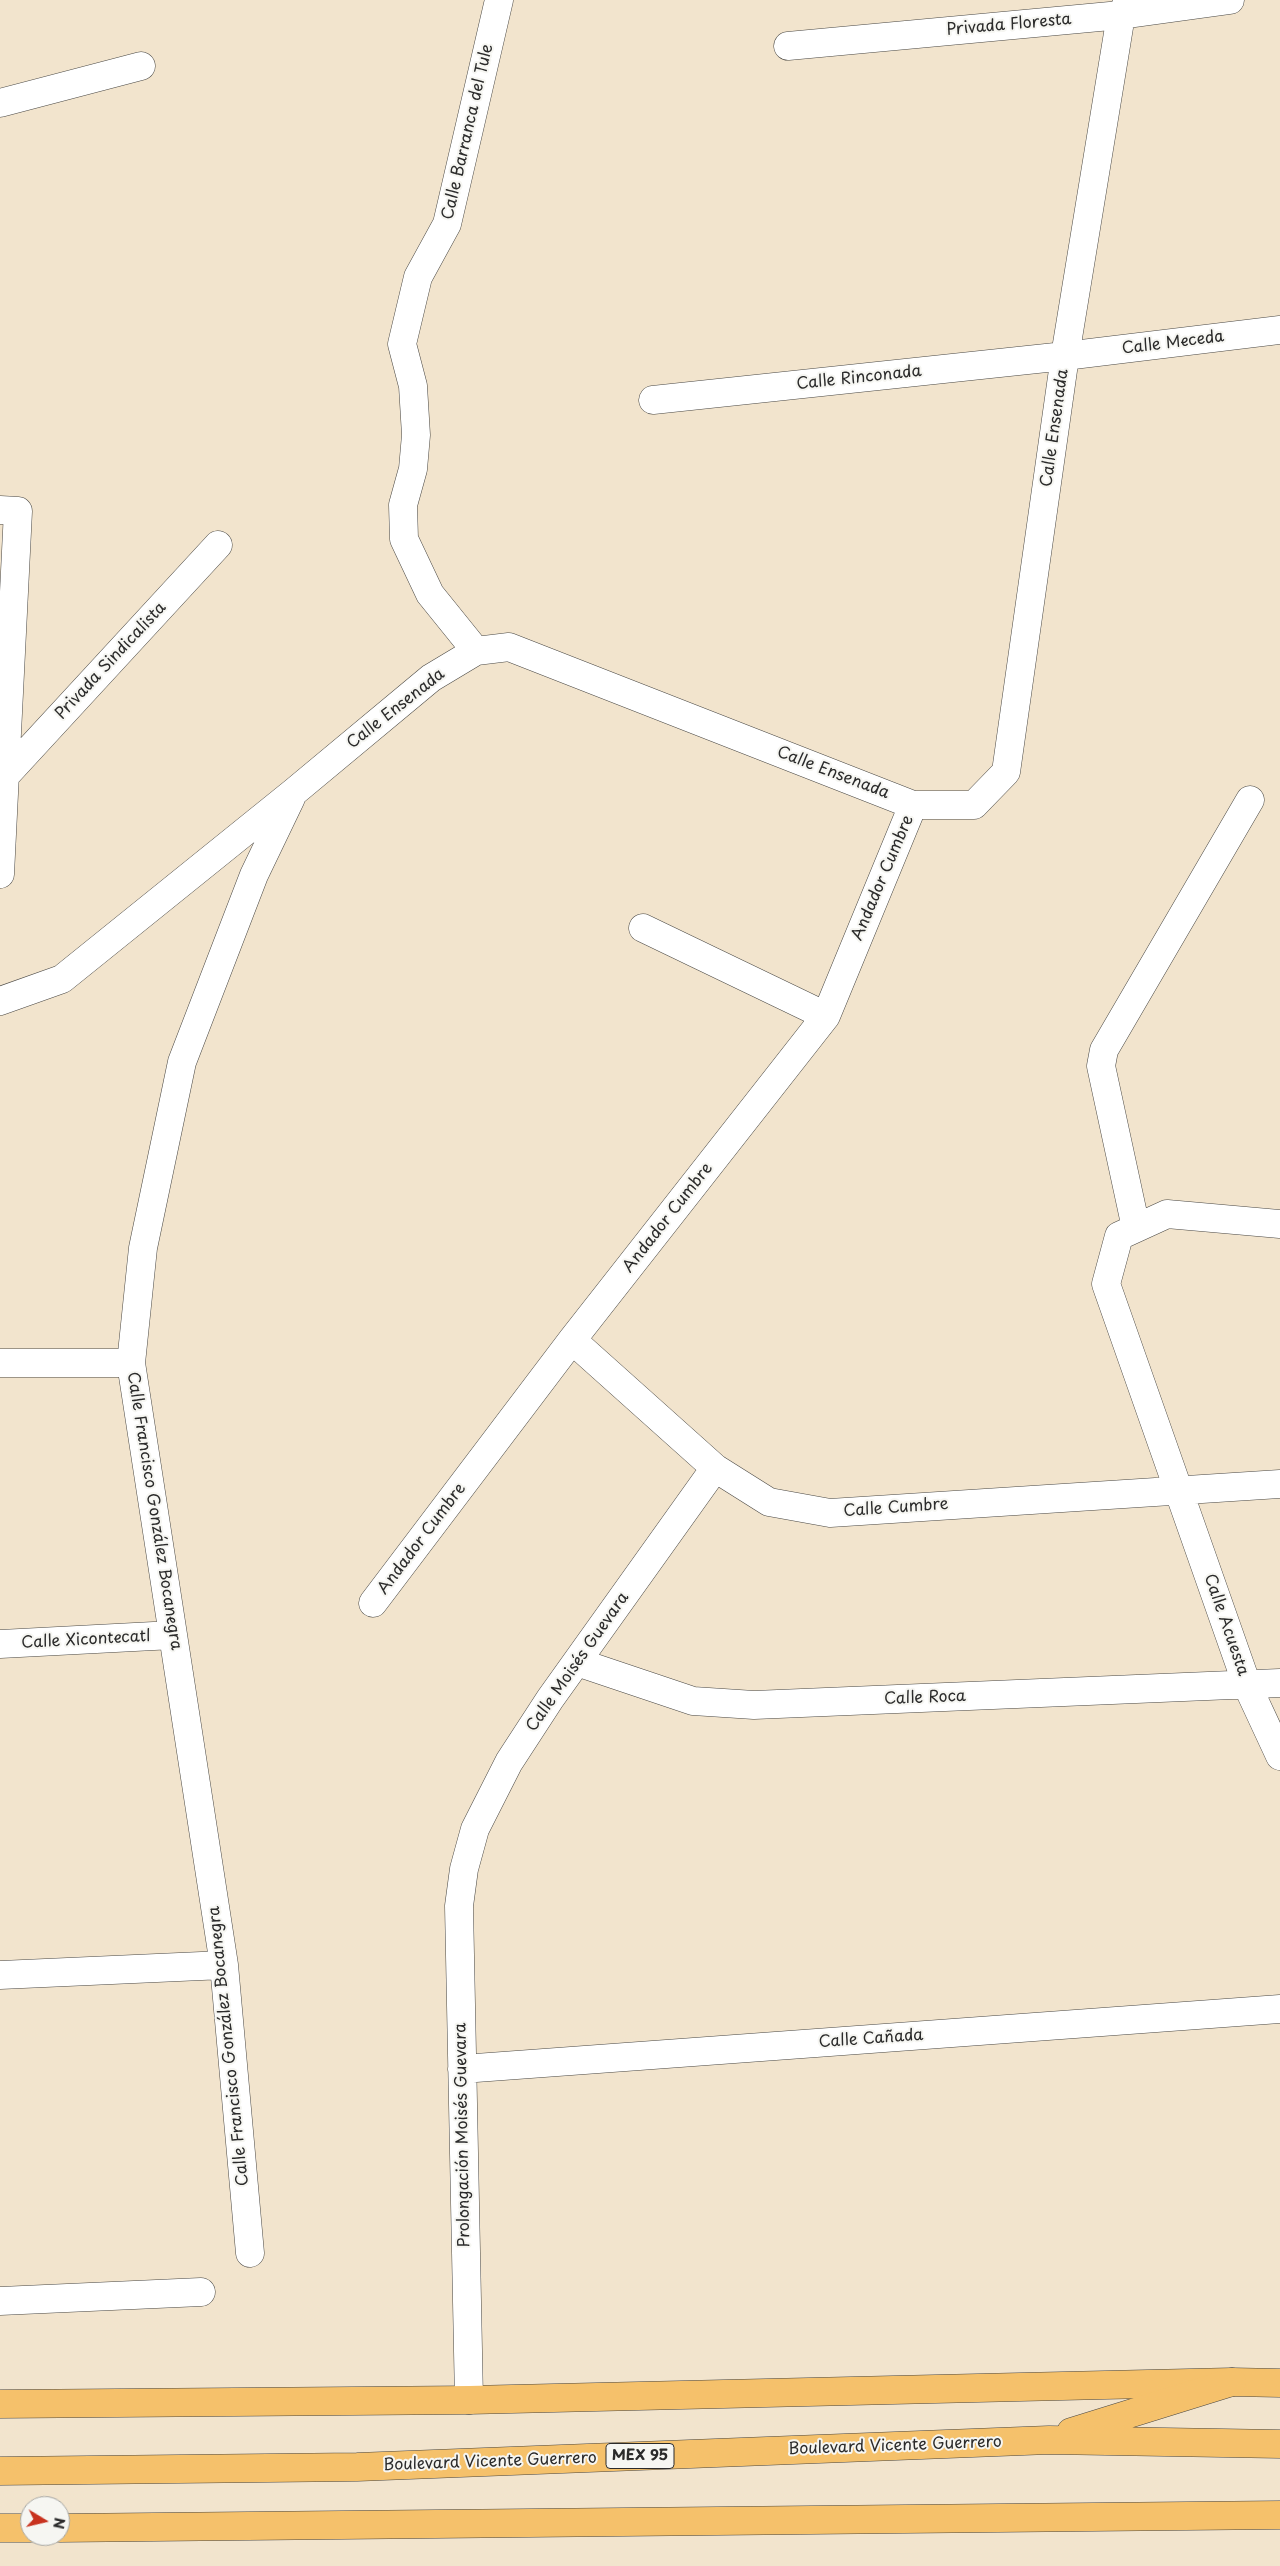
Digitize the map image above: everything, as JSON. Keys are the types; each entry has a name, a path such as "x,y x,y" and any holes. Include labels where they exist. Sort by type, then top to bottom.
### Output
{"main road":[{"path":"1049,2440 1232,2382"},
{"path":"0,2404 469,2400 1232,2382 1280,2383"},
{"name":"Boulevard Vicente Guerrero","path":"0,2471 357,2467 1049,2440 1280,2444"},
{"path":"70,2528 1280,2515"},
{"path":"0,2528 20,2528"}],"street":[{"name":"Calle Barranca del Tule","path":"476,651 430,594 404,539 403,505 412,469 416,436 413,386 402,344 418,277 447,224 498,0"},
{"name":"Privada Floresta","path":"788,46 1125,7 1230,0"},
{"name":"Calle Ensenada","path":"0,1001 62,979 294,792 431,678 476,651 509,647 913,804 974,805 1006,772 1065,356 1125,7"},
{"path":"0,103 142,66"},
{"name":"Calle Meceda","path":"1065,356 1280,330"},
{"name":"Calle Rinconada","path":"654,400 1065,356"},
{"path":"0,510 18,511 0,874"},
{"name":"Privada Sindicalista","path":"5,776 218,545"},
{"name":"Calle Francisco González Bocanegra","path":"250,2253 224,1965 131,1363 143,1248 182,1062 254,875 294,792"},
{"path":"1136,1228 1100,1066 1104,1050 1250,800"},
{"name":"Andador Cumbre","path":"374,1603 572,1340 826,1016 913,804"},
{"path":"643,928 826,1016"},
{"name":"Calle Acuesta","path":"1280,1224 1167,1214 1119,1236 1106,1284 1247,1685 1280,1756"},
{"name":"Calle Cumbre","path":"572,1340 715,1468 769,1502 830,1513 1280,1484"},
{"path":"0,1363 131,1363"},
{"name":"Calle Moisés Guevara","path":"464,1869 475,1829 509,1762 577,1662 715,1468"},
{"name":"Calle Xicontecatl","path":"0,1644 173,1635"},
{"name":"Calle Roca","path":"577,1662 693,1701 754,1705 1280,1683"},
{"name":"Prolongación Moisés Guevara","path":"464,1869 459,1906 469,2400"},
{"path":"0,1975 224,1965"},
{"name":"Calle Cañada","path":"462,2069 1280,2009"},
{"path":"0,2301 201,2292"}]}
